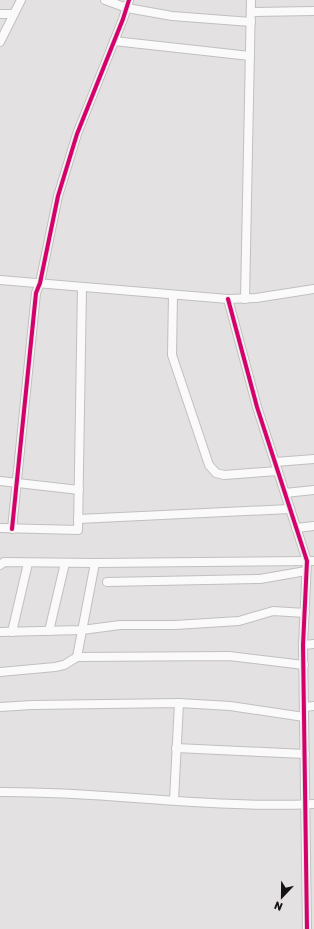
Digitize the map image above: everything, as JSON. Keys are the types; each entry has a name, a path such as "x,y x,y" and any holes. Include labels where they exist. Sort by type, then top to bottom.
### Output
{"street":[{"path":"0,42 21,0"},
{"path":"105,0 126,8 172,16 251,22"},
{"path":"12,529 18,482 36,293 40,283 58,196 77,134 129,0"},
{"path":"245,298 251,0"},
{"path":"251,12 314,11"},
{"path":"0,14 13,14"},
{"path":"114,41 250,56"},
{"path":"0,280 228,299 256,298 314,289"},
{"path":"0,528 78,530 82,287"},
{"path":"173,295 172,355 209,465 216,473 224,475 278,471"},
{"path":"228,299 257,407 296,528 310,561 306,571 303,645 305,754 310,804 307,929"},
{"path":"275,462 314,459"},
{"path":"0,481 79,490"},
{"path":"285,492 314,490"},
{"path":"78,519 290,509"},
{"path":"296,528 314,526"},
{"path":"0,565 4,562 95,563 310,561"},
{"path":"12,632 28,563"},
{"path":"49,631 65,563"},
{"path":"77,657 95,563"},
{"path":"107,582 260,579 306,571"},
{"path":"305,597 314,596"},
{"path":"0,632 82,630 120,625 175,626 239,622 273,611 305,613"},
{"path":"303,645 314,644"},
{"path":"0,672 55,667 64,665 77,657 229,656 304,664"},
{"path":"0,707 178,703 230,706 304,717"},
{"path":"174,800 178,703"},
{"path":"304,707 314,706"},
{"path":"305,745 314,745"},
{"path":"176,748 305,754"},
{"path":"0,792 174,800 219,804 310,804"}],"cycle path":[{"path":"12,529 36,293 40,283 58,196 77,134 123,19 129,0"},
{"path":"228,299 257,407 307,561 303,645 307,929"}]}
